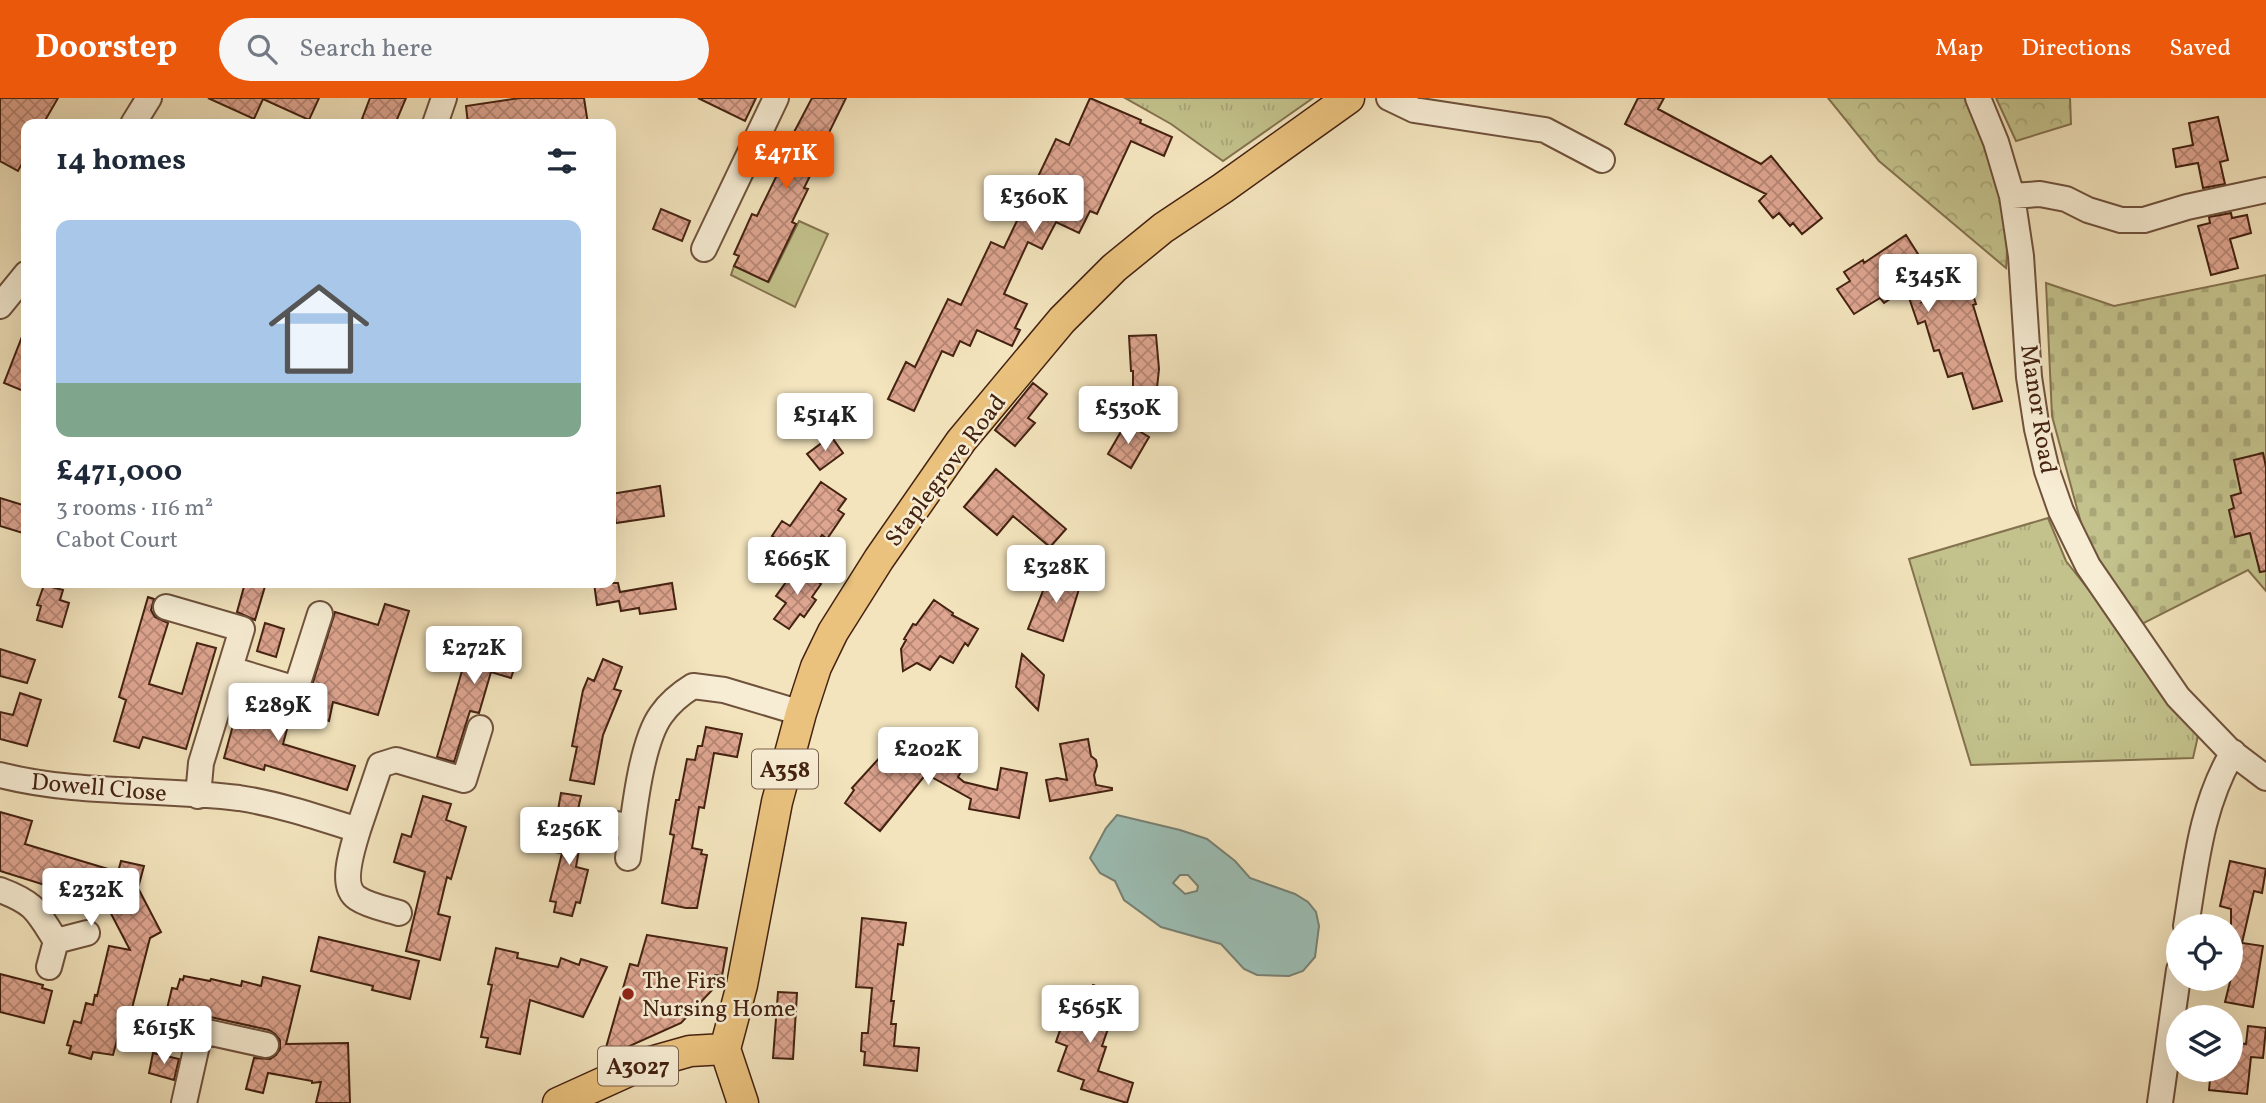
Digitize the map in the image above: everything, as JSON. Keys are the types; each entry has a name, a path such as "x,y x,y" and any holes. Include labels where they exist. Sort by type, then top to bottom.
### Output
{"main road":[{"name":"Staplegrove Road","path":"724,1049 742,985 777,802 801,713 816,667 833,632 879,559 961,441 1062,320 1114,268 1163,228 1349,98"},
{"name":"A3027","path":"558,1103 644,1064 690,1051 724,1049"},
{"path":"724,1049 743,1103"}],"street":[{"path":"136,119 149,98"},
{"path":"437,119 444,98"},
{"path":"704,249 776,98"},
{"path":"1388,98 1414,110 1545,131 1602,160"},
{"name":"Manor Road","path":"1978,98 1996,142 2012,197 2021,256 2029,377 2045,461 2061,511 2088,566 2178,697 2233,752 2266,778"},
{"path":"2012,197 2040,194 2066,199 2088,210 2120,220 2144,220 2187,207 2266,190"},
{"path":"0,306 21,280"},
{"name":"Dowell Close","path":"166,607 242,629 201,763 198,796"},
{"path":"230,669 296,689 320,614"},
{"path":"628,858 648,737 660,715 675,698 693,686 724,690 801,713"},
{"path":"399,913 355,898 349,889 348,866 380,765 396,760 464,780 480,729"},
{"path":"2188,914 2203,826 2217,778 2233,752"},
{"name":"Dowell Close","path":"0,775 71,788 240,799 358,830"},
{"path":"606,822 632,827"},
{"path":"0,890 21,898 34,907 56,941 49,968"},
{"path":"56,941 87,933"},
{"path":"2160,1103 2176,991"},
{"path":"184,1103 190,1029 266,1045"}],"green space":[{"path":"1125,98 1313,98 1223,161 1171,124"},
{"path":"1828,98 1968,98 2002,203 2007,246 2006,268 1879,161"},
{"path":"1996,98 2070,98 2071,124 2016,141"},
{"path":"799,221 828,234 795,307 731,275 734,266 769,282"},
{"path":"2266,275 2266,591 2248,570 2136,627 2084,534 2052,416 2046,283 2114,306"},
{"path":"2048,518 2066,561 2123,633 2198,736 2193,758 1971,765 1909,559"}],"water":[{"path":"1117,815 1207,839 1235,861 1250,878 1295,894 1308,902 1316,912 1319,926 1315,957 1303,971 1289,976 1257,975 1244,969 1221,944 1161,927 1124,900 1115,881 1100,873 1090,858 1106,828","holes":["1180,875 1188,875 1198,886 1197,891 1185,894 1173,883"]}],"building":[{"path":"0,98 58,98 46,119 21,119 21,165 18,171 0,161"},
{"path":"208,98 319,98 309,119 263,99 254,119"},
{"path":"370,98 406,98 397,119 362,119"},
{"path":"520,98 584,98 587,119 467,119 466,106"},
{"path":"698,98 756,98 745,121"},
{"path":"812,98 846,98 816,159 818,160 804,188 808,189 792,222 796,224 768,282 734,266 739,256 734,254 752,214 757,216 777,175 773,172"},
{"path":"1090,98 1172,137 1164,156 1131,141 1097,214 1090,211 1079,233 1056,222 1042,249 1028,242 1004,294 1027,304 1015,328 1020,330 1012,346 977,330 970,346 960,341 953,356 942,351 914,411 888,399 906,362 915,367 948,299 961,305 991,242 1004,248 1056,139 1069,145"},
{"path":"1638,98 1664,98 1658,109 1761,164 1771,156 1822,218 1802,234 1793,223 1790,226 1779,213 1773,218 1759,201 1766,194 1625,124"},
{"path":"2218,117 2228,160 2220,162 2225,184 2203,188 2198,163 2176,167 2173,149 2193,145 2189,123"},
{"path":"661,209 690,221 682,241 653,229"},
{"path":"2231,213 2232,218 2247,215 2251,233 2230,239 2238,268 2211,275 2198,226 2210,223 2209,217"},
{"path":"1906,235 1937,284 1922,302 1970,286 1976,304 1973,305 2002,401 1973,409 1962,373 1948,377 1939,350 1934,351 1925,321 1918,324 1907,292 1884,303 1880,298 1854,314 1837,289 1850,281 1844,272 1863,260 1864,263"},
{"path":"1156,335 1159,369 1155,407 1133,408 1129,336"},
{"path":"21,339 21,390 4,383"},
{"path":"1033,383 1047,394 1028,418 1035,423 1015,446 995,430"},
{"path":"1126,423 1149,437 1131,468 1108,454"},
{"path":"831,436 843,453 820,470 807,454"},
{"path":"2263,453 2266,467 2266,571 2260,572 2250,533 2235,537 2229,510 2234,508 2231,496 2241,493 2234,460"},
{"path":"996,469 1066,529 1050,547 1013,516 997,535 964,507"},
{"path":"821,482 846,499 838,510 844,514 827,539 822,535 806,559 772,536 782,521 790,526"},
{"path":"660,486 664,516 616,523 616,493"},
{"path":"0,498 21,504 21,532 0,526"},
{"path":"797,567 821,584 812,597 816,600 804,617 800,614 789,629 774,619 786,603 776,596"},
{"path":"1052,568 1082,579 1063,641 1028,629"},
{"path":"618,583 620,592 672,583 676,609 640,614 639,608 621,611 619,601 597,605 595,588 616,588"},
{"path":"43,588 63,590 60,600 69,603 62,627 37,620 41,606 37,605"},
{"path":"244,588 265,588 255,620 237,612"},
{"path":"148,597 154,599 151,610 155,617 168,623 149,684 182,694 197,643 216,648 186,749 143,737 139,748 114,741 126,700 119,697"},
{"path":"934,600 953,613 952,615 978,629 968,646 965,643 953,663 940,656 930,670 917,663 903,671 901,649 906,640 904,639"},
{"path":"385,604 409,611 378,715 333,702 329,721 303,714 335,612 378,625"},
{"path":"265,623 284,629 276,657 257,651"},
{"path":"464,634 520,651 511,678 491,672 479,713 470,711 454,762 437,757 464,664 455,661"},
{"path":"0,649 35,660 27,683 0,676"},
{"path":"1022,654 1044,675 1038,710 1016,687"},
{"path":"603,659 622,667 614,689 621,691 603,735 594,784 570,780 577,747 572,746 583,690 588,678 594,681"},
{"path":"243,689 294,703 283,744 355,766 347,790 265,765 264,770 224,758"},
{"path":"20,693 41,700 27,746 0,739 0,712 13,715"},
{"path":"706,727 742,734 737,757 714,753 704,808 699,807 692,848 702,850 701,854 707,855 697,908 686,908 662,903 674,835 670,834 676,800 679,800 687,759 695,760 698,746 702,746"},
{"path":"911,739 942,764 944,760 962,770 958,777 964,782 997,790 1001,768 1027,773 1019,818 969,809 971,799 926,774 880,831 845,803 854,790 852,788 882,755 892,763"},
{"path":"1088,739 1091,756 1096,760 1096,785 1112,790 1050,801 1046,780 1067,780 1060,744"},
{"path":"561,793 581,796 577,814 558,810"},
{"path":"423,796 451,804 446,820 466,827 451,879 447,877 438,914 450,917 440,960 406,951 425,872 394,862 402,834 411,837"},
{"path":"0,812 32,821 25,844 118,872 121,861 144,866 138,888 161,932 150,938 129,1020 125,1019 123,1030 120,1029 113,1055 93,1052 91,1059 69,1053 71,1046 67,1045 74,1021 81,1023 86,1003 93,1005 95,995 97,996 109,946 130,950 106,904 0,871"},
{"path":"561,816 584,821 576,867 588,870 580,903 576,902 572,916 554,912 556,902 550,901 562,853 554,852"},
{"path":"2230,861 2266,869 2262,893 2254,891 2243,939 2243,914 2231,914 2231,909 2220,906"},
{"path":"862,918 906,923 903,945 898,944 891,1024 896,1024 894,1046 919,1048 917,1071 864,1065 865,1052 861,1051 862,1033 868,1033 872,988 856,987"},
{"name":"The Firs Nursing Home","path":"647,935 727,948 722,976 715,975 714,988 681,1023 603,1058 630,964 638,966"},
{"path":"319,937 419,961 410,999 372,990 373,986 311,971"},
{"path":"2243,943 2263,946 2253,1007 2225,1002 2228,991 2243,991"},
{"path":"496,948 518,953 517,958 558,967 561,958 579,965 581,959 607,967 583,1017 530,1000 520,1054 486,1047 488,1038 481,1037 492,985 488,984"},
{"path":"0,974 43,985 42,988 52,991 44,1023 0,1012"},
{"path":"184,976 241,986 242,981 261,986 263,977 300,986 286,1044 348,1043 350,1103 316,1103 321,1082 312,1083 268,1073 263,1093 246,1089 254,1058 270,1059 276,1055 280,1049 280,1040 269,1030 183,1011 166,1013 172,988 177,989"},
{"path":"1093,985 1112,992 1101,1024 1109,1026 1098,1071 1133,1083 1127,1103 1081,1089 1084,1080 1058,1071 1067,1046 1056,1042 1069,1004 1071,1005 1076,992 1089,997"},
{"path":"778,992 797,993 793,1059 773,1058"},
{"path":"2248,1026 2266,1028 2263,1058 2251,1057 2247,1094 2209,1090 2210,1082 2243,1082 2243,1044 2246,1044"},
{"path":"153,1053 179,1059 174,1080 149,1073"}],"place":[{"name":"The Firs Nursing Home","path":"628,994"}]}
